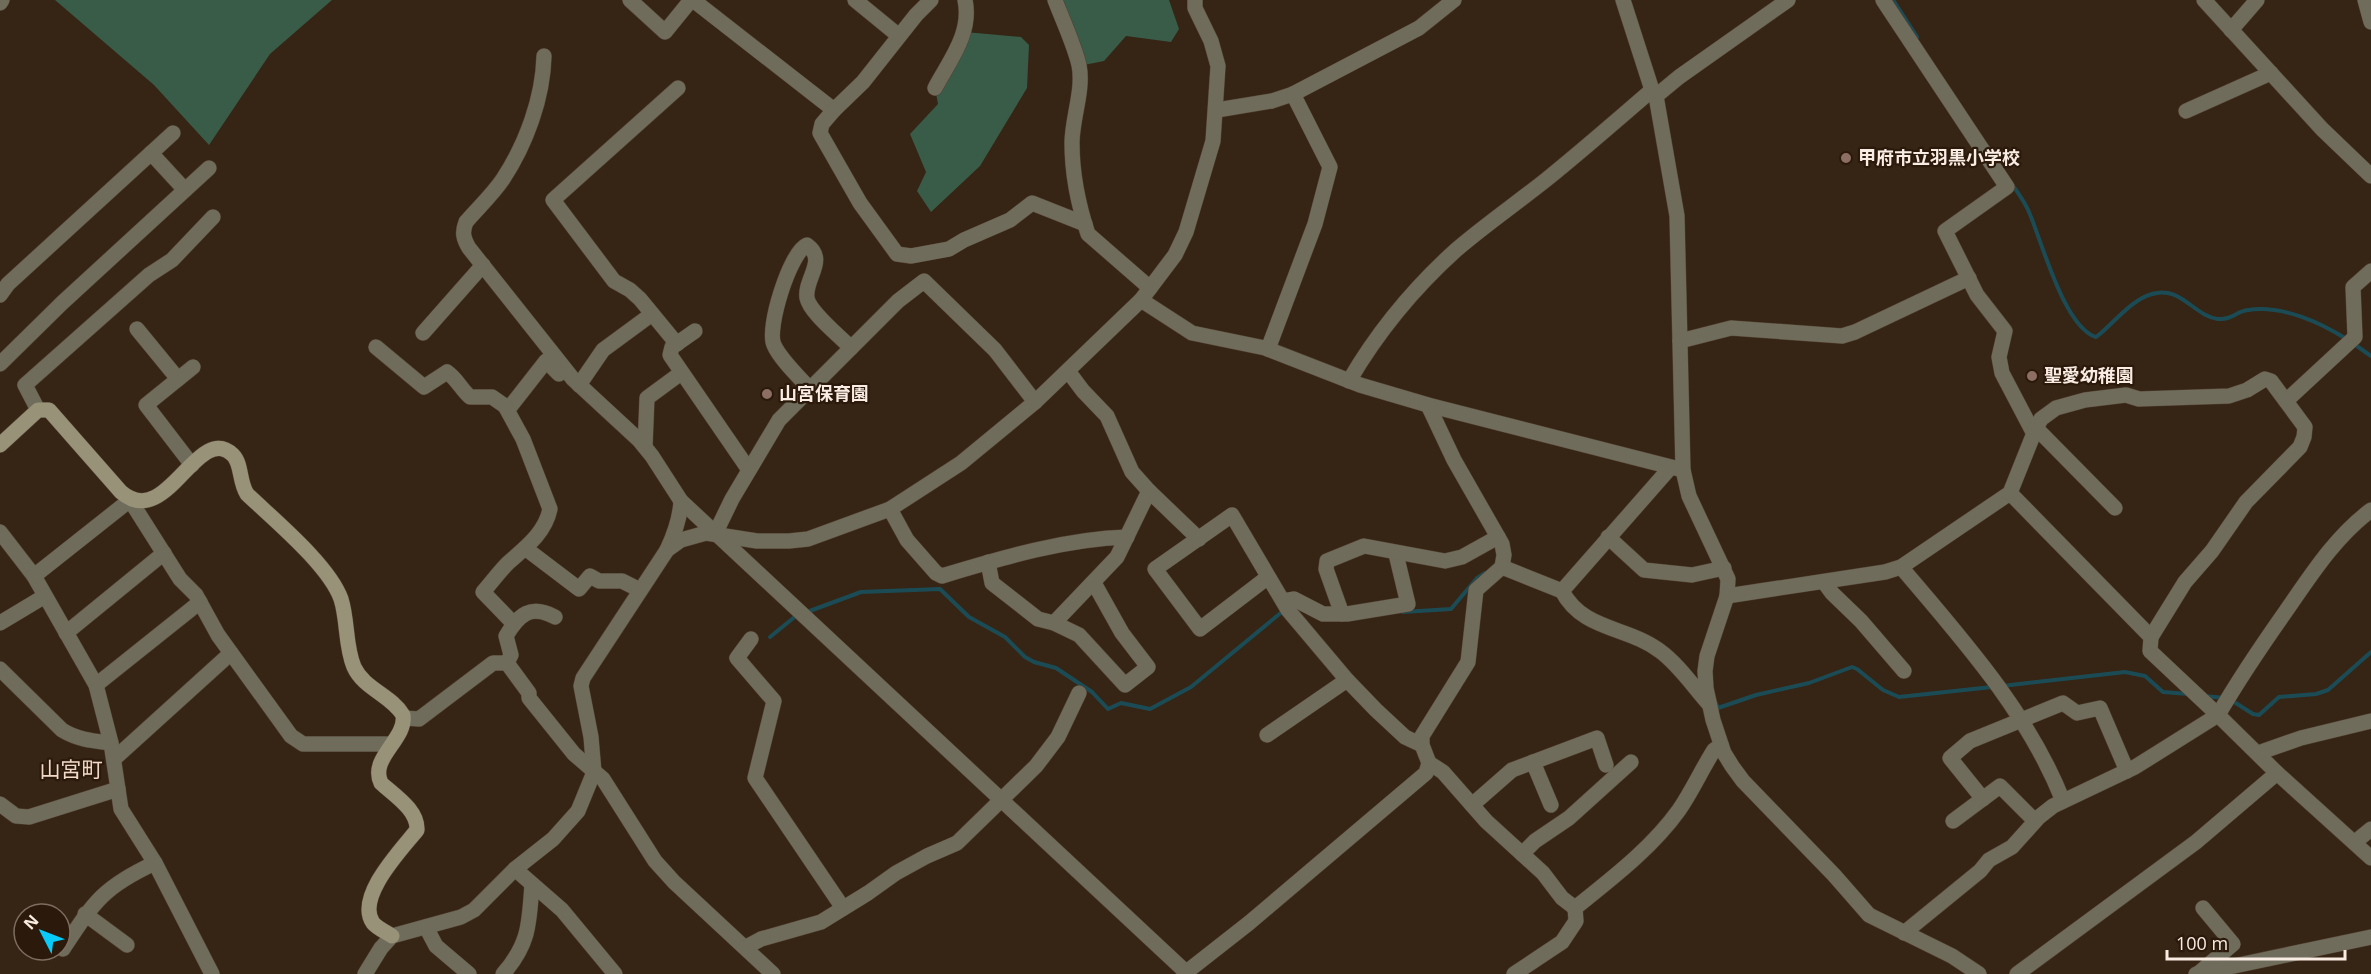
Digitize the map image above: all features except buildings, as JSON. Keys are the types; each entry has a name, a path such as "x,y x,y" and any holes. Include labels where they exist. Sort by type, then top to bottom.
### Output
{"street":[{"path":"630,0 664,32 692,0 834,110"},
{"path":"855,0 899,36"},
{"path":"931,0 863,82 822,124 820,133 860,202 897,254 910,256 949,249 1010,220 1032,203 1085,224"},
{"path":"935,88 965,32 968,13 965,0"},
{"path":"1055,0 1079,66 1080,86 1072,144 1075,174 1088,234 1145,294 1192,333 1268,349 1349,381 1428,405 1677,469"},
{"path":"667,550 681,540 706,533 757,541 789,541 808,538 890,509 961,463 1035,402 1145,294 1175,255 1186,232 1213,141 1217,110 1218,66 1195,8 1195,0"},
{"path":"1217,110 1272,101 1293,94 1419,28 1454,0"},
{"path":"1349,381 1366,352 1420,286 1455,251 1654,93 1788,0"},
{"path":"1883,0 2007,187 1946,231 1977,295 2005,332 1999,357 2002,374 2035,431 2115,508"},
{"path":"2204,0 2322,129 2371,176"},
{"path":"2231,30 2257,0"},
{"path":"2365,0 2371,22"},
{"path":"1621,2 1654,93 1677,216 1680,341 1677,469 1728,579 1727,596 1707,656 1706,688 1721,745 1743,781 1834,875 1869,915 1952,956 1979,974"},
{"path":"544,56 544,71 535,111 514,160 502,181 466,222 463,230 464,239 574,380 645,447 681,501 1186,973 1417,782 1426,773 1429,763"},
{"path":"2186,111 2271,73"},
{"path":"676,344 630,290 614,281 553,200 678,88"},
{"path":"1268,349 1315,224 1330,167 1293,94"},
{"path":"0,295 8,284 173,133"},
{"path":"151,153 185,190"},
{"path":"0,364 62,303 210,168"},
{"path":"38,410 25,385 149,275 172,260 213,217"},
{"path":"810,389 774,346 772,338 780,296 796,255 802,247 807,245 815,256 816,264 807,297 812,309 851,348"},
{"path":"423,333 483,265"},
{"path":"2286,401 2350,343 2353,287 2371,271"},
{"path":"1680,341 1731,328 1842,336 1969,278"},
{"path":"718,534 750,470 779,420 898,301 924,281 995,350 1035,402"},
{"path":"574,380 603,350 652,314"},
{"path":"137,329 178,379"},
{"path":"694,331 672,347 670,355 750,470"},
{"path":"376,347 424,387 447,372 470,397 492,397 505,406 523,440 550,509 548,518 538,535 506,565 483,592 513,623"},
{"path":"505,406 514,405 546,361 561,376 574,380"},
{"path":"192,367 146,405 192,465"},
{"path":"1068,371 1107,416 1132,472 1198,539"},
{"path":"645,447 647,398 681,373"},
{"path":"1727,596 1885,572 1901,567 2010,493 2041,419 2056,408 2085,400 2126,395 2139,399 2229,396 2247,390 2265,378 2271,381 2305,427 2300,447 2246,502 2212,551 2185,582 2151,638 2150,651 2371,858"},
{"path":"1428,405 1454,460 1502,544 1504,555 1502,567 1476,590 1468,662 1422,736 1422,745 1429,763 1443,772 1486,821 1543,873 1562,898 1575,908 1576,921 1571,932 1562,942 1514,974"},
{"path":"0,445 38,410 49,410 130,500 180,579 196,595 231,653 286,731 303,744 392,744"},
{"path":"34,576 130,500 149,500 158,495 201,454 218,448 227,450 237,460 242,487 247,494 310,556 336,590 341,600 354,667 368,684 400,710 404,718 401,729 378,770 378,778 412,812 418,821 417,830 388,867 370,899 369,914 373,923 392,936"},
{"path":"1562,591 1608,537 1677,469"},
{"path":"1054,622 1117,557 1149,491"},
{"path":"2010,493 2151,638"},
{"path":"365,974 381,948 392,936 461,917 474,910 515,869 553,839 578,811 594,772 591,737 581,686 583,678 667,550 680,517 681,501"},
{"path":"890,509 908,540 936,573 942,576 988,562 1092,538 1127,537"},
{"path":"1904,933 1989,860 2012,847 2053,806 2160,753 2218,715 2239,679 2321,560 2341,537 2371,510"},
{"path":"1268,577 1200,629 1155,569 1232,516 1283,601 1347,680 1405,737 1422,745"},
{"path":"0,532 34,576 96,685 111,743 121,809 155,863 212,974"},
{"path":"1342,614 1326,569 1327,561 1364,546 1396,554 1445,561 1462,557 1497,537"},
{"path":"1608,537 1644,570 1692,575 1724,567"},
{"path":"525,548 579,589 590,576 599,581 622,581 640,590"},
{"path":"66,633 164,553"},
{"path":"1283,601 1294,599 1323,614 1342,614 1408,604 1396,554"},
{"path":"988,562 992,583 1038,619 1054,622 1079,635 1125,685 1148,667 1122,633 1094,583"},
{"path":"1502,567 1562,591 1572,607 1582,616 1644,641 1662,652 1710,705"},
{"path":"1901,567 1991,677 2021,719 2055,781 2063,801"},
{"path":"1824,582 1832,593 1862,621 1904,671"},
{"path":"0,623 45,596"},
{"path":"96,685 200,602"},
{"path":"507,663 511,655 506,636 513,623 526,613 538,610 555,616"},
{"path":"751,639 737,658 774,702 755,778 843,908"},
{"path":"114,759 231,653"},
{"path":"404,718 419,719 493,663 507,663"},
{"path":"507,663 529,693 529,698 574,754 603,779 655,861 674,882 773,974"},
{"path":"0,669 62,730 72,736 87,740 111,743"},
{"path":"1267,735 1347,680"},
{"path":"746,947 761,939 820,921 896,873 957,843 999,799 1036,766 1058,737 1079,693"},
{"path":"1983,799 1950,758 1970,741 2062,703 2077,713 2100,708 2127,771"},
{"path":"2258,753 2301,738 2371,721"},
{"path":"1472,805 1512,770 1597,738 1606,765"},
{"path":"1575,908 1610,880 1660,832 1679,810 1714,750 1721,745"},
{"path":"1533,762 1551,805"},
{"path":"1522,854 1535,841 1569,818 1631,762"},
{"path":"2017,974 2196,842 2277,772"},
{"path":"1953,821 2000,786 2035,822"},
{"path":"0,804 16,816 29,817 118,789"},
{"path":"2355,842 2371,829"},
{"path":"72,935 85,914 116,883 155,863"},
{"path":"515,869 562,910 615,974"},
{"path":"503,974 518,957 529,930 532,884"},
{"path":"2197,974 2233,944 2203,908"},
{"path":"85,914 126,945"},
{"path":"426,927 436,946 469,974"},
{"path":"2197,974 2371,937"}],"green space":[{"path":"55,0 332,0 270,54 209,145 154,85"},
{"path":"1055,0 1169,0 1179,29 1171,42 1126,36 1104,61 1079,66"},
{"path":"965,32 1021,37 1029,45 1027,88 980,166 931,212 917,191 926,172 910,134 938,104 935,88"}],"waterway":[{"path":"1893,0 1917,37"},
{"path":"2012,184 2027,208 2064,301 2084,330 2096,337 2138,300 2162,292 2179,297 2209,317 2218,319 2248,310 2274,310 2313,321 2348,340"},
{"path":"2354,344 2371,356"},
{"path":"1403,612 1451,609 1477,578 1485,573"},
{"path":"807,612 861,592 940,589 969,617 1005,637 1025,657 1056,668 1092,692 1108,709 1121,703 1150,709 1191,687 1283,611"},
{"path":"770,637 797,615"},
{"path":"2231,700 2253,714 2259,715 2279,697 2316,694 2328,690 2371,652"},
{"path":"1716,703 1718,708 1756,695 1809,683 1852,667 1883,690 1899,697 1992,687"},
{"path":"2002,686 2125,672 2145,676 2163,692 2188,694"},
{"path":"2205,696 2224,698"}],"place":[{"name":"甲府市立羽黒小学校","path":"1846,158"},
{"name":"聖愛幼稚園","path":"2032,376"},
{"name":"山宮保育園","path":"767,394"}],"district":[{"name":"山宮町","path":"71,770"}]}
